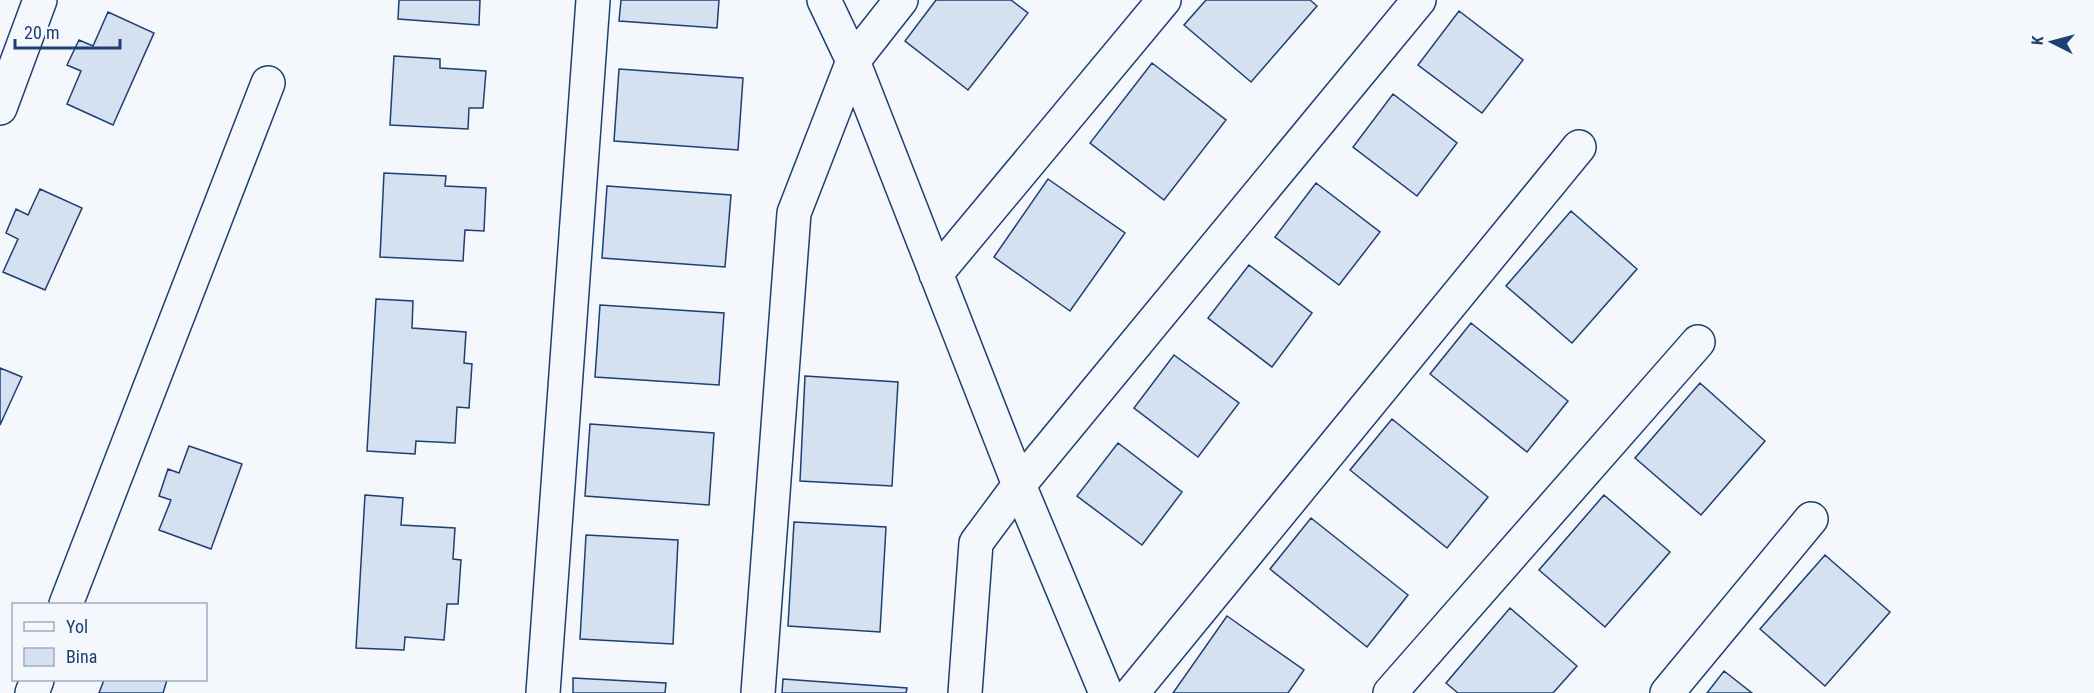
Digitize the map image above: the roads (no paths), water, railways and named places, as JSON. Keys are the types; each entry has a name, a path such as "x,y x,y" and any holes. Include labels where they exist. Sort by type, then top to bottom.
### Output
{"street":[{"path":"0,108 40,0"},
{"path":"543,693 593,0"},
{"path":"824,0 853,61 1019,485 1106,693"},
{"path":"758,693 794,213 853,61 901,0"},
{"path":"936,274 1164,0"},
{"path":"965,693 976,543 1019,485 1419,0"},
{"path":"66,603 268,83"},
{"path":"1132,693 1579,147"},
{"path":"1390,693 1698,342"},
{"path":"1667,693 1811,519"}]}
